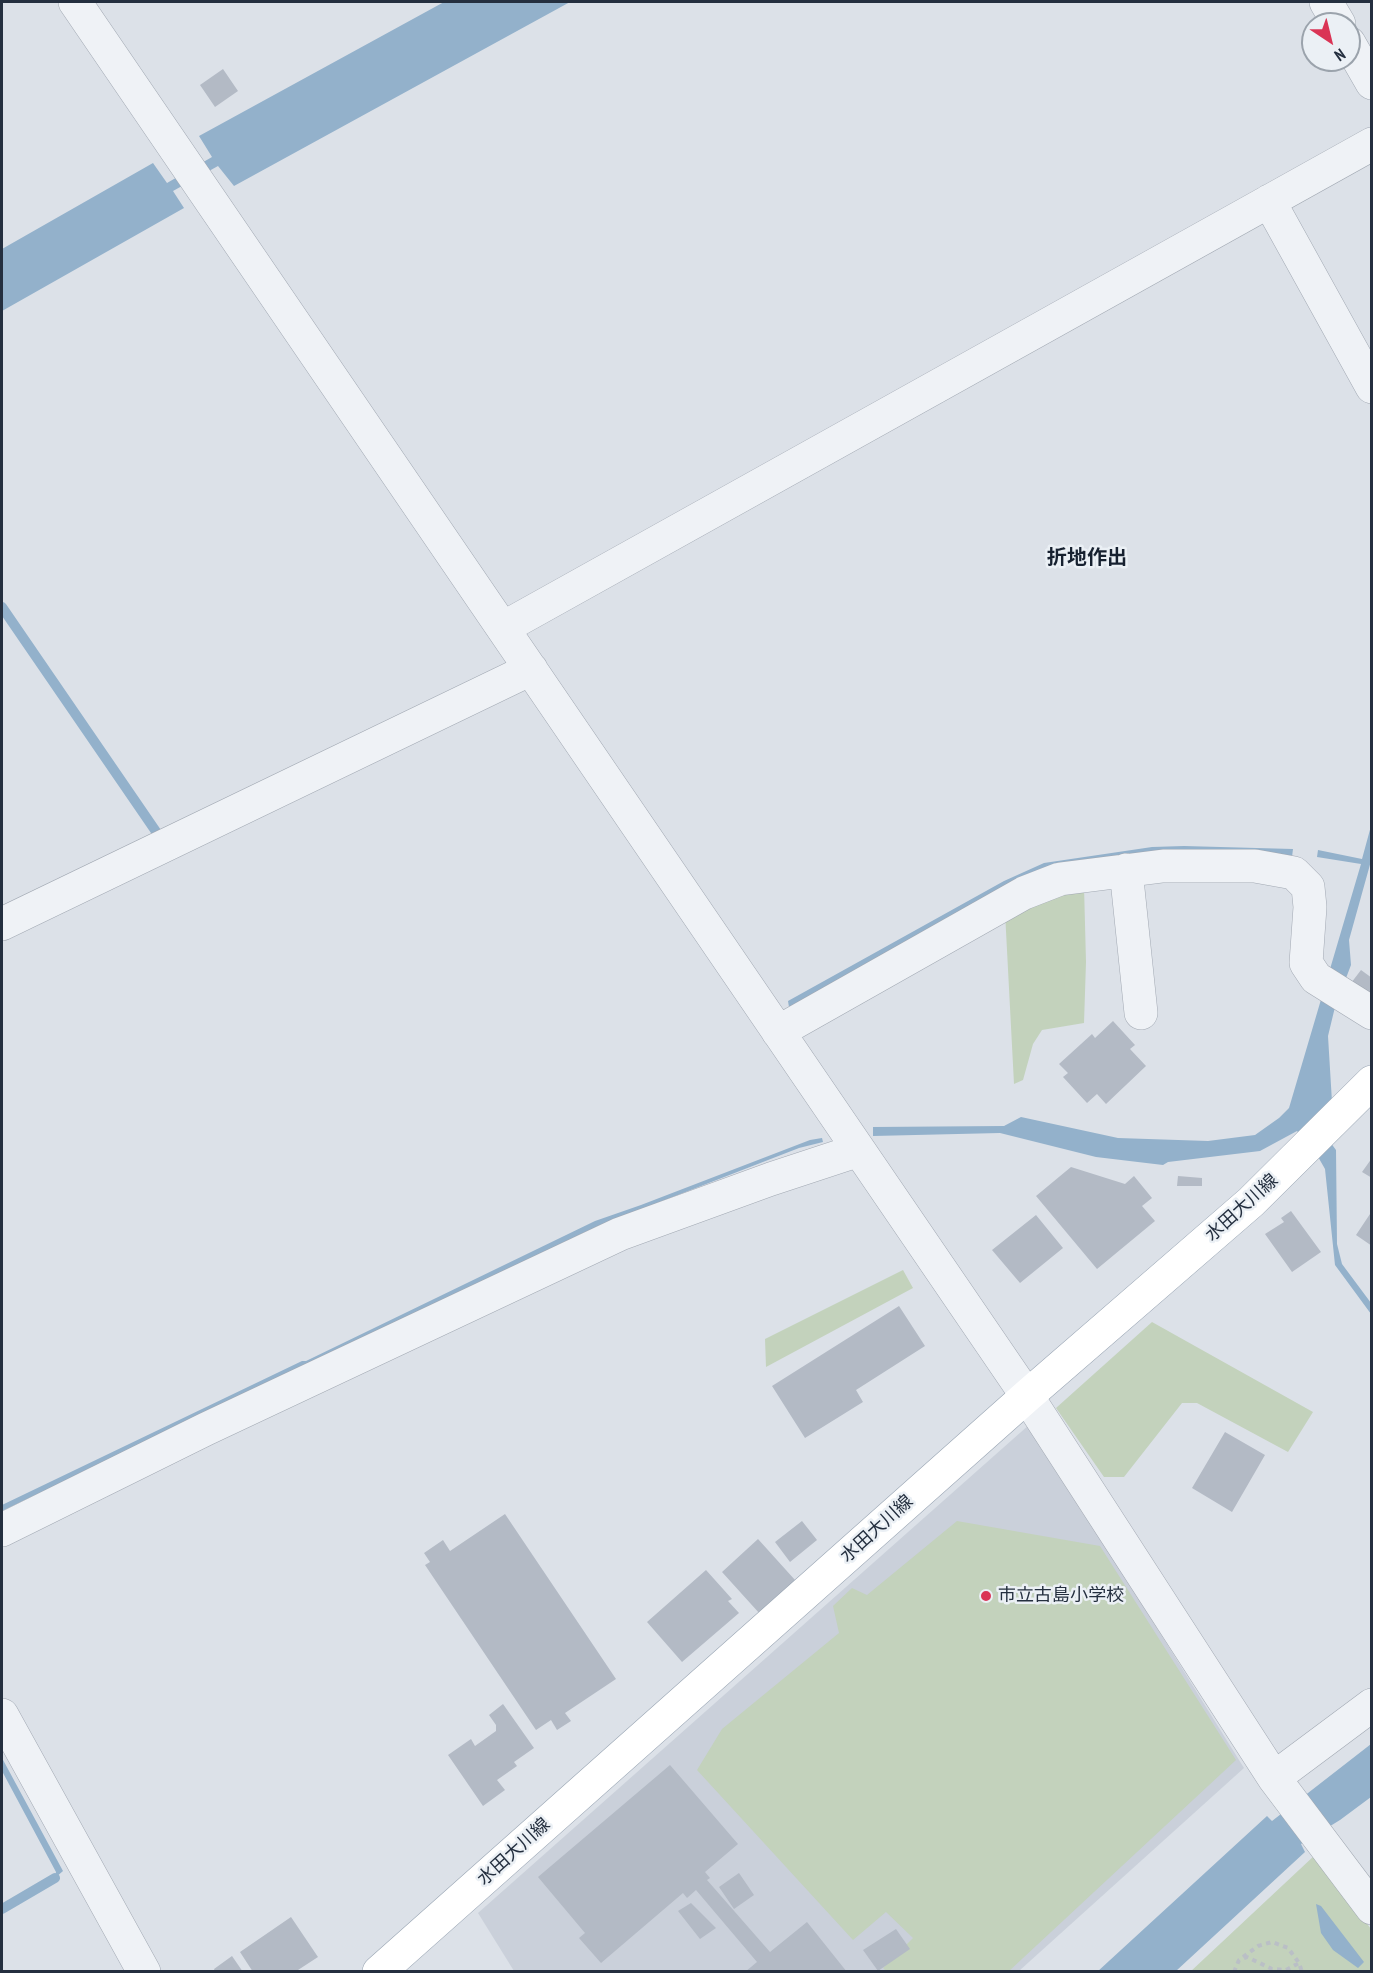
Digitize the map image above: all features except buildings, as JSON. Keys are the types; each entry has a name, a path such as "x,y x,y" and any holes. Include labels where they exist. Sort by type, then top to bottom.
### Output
{"main road":[{"name":"水田大川線","path":"379,1971 1027,1396 1251,1202 1371,1082"}],"street":[{"path":"75,2 1027,1396 1279,1785 1371,1908"},
{"path":"1361,65 1371,83"},
{"path":"502,628 1371,144"},
{"path":"1269,201 1371,387"},
{"path":"2,924 531,669"},
{"path":"778,1032 1024,893 1060,879 1163,866 1255,866 1294,873 1308,887 1310,907 1306,963 1316,978 1371,1013"},
{"path":"1126,870 1141,1013"},
{"path":"2,1530 206,1428 620,1233 859,1150"},
{"path":"1279,1785 1371,1705"},
{"path":"2,1715 144,1971"}],"path":[{"path":"1234,1971 1239,1960 1258,1946 1272,1942 1288,1948 1302,1971"},
{"path":"1239,1960 1247,1957 1272,1969 1286,1970 1299,1963"}],"shaded area":[{"name":"市立古島小学校","path":"1030,1424 1244,1768 1019,1971 514,1971 478,1913"}],"green space":[{"path":"1084,886 1086,962 1084,1023 1042,1030 1033,1044 1023,1080 1014,1084 1005,912"},
{"path":"903,1270 913,1288 766,1367 765,1339"},
{"path":"1152,1322 1313,1412 1288,1452 1197,1403 1182,1403 1124,1477 1104,1477 1056,1408"},
{"name":"市立古島小学校","path":"957,1521 1100,1546 1236,1760 1008,1972 886,1971 883,1968 913,1938 886,1912 853,1940 697,1770 722,1729 839,1633 833,1606 852,1588 867,1595"},
{"path":"1315,1855 1371,1929 1371,1971 1190,1972"}],"water":[{"path":"444,2 570,2 234,186 218,166 173,191 184,208 2,311 2,249 153,163 167,183 212,157 199,136"},
{"path":"1371,826 1371,861 1349,940 1351,965 1335,1007 1328,1036 1332,1102 1313,1119 1336,1150 1337,1244 1342,1264 1371,1303 1371,1314 1335,1265 1325,1169 1313,1148 1297,1131 1260,1151 1168,1162 1163,1165 1096,1157 1000,1133 873,1136 873,1127 1004,1126 1021,1117 1118,1138 1208,1141 1255,1135 1289,1108 1361,864 1317,857 1318,850 1362,859"},
{"path":"1152,847 1293,849 1292,857 1179,850 928,931 789,1007 788,1001 1004,881 1044,863"},
{"path":"822,1138 823,1142 799,1148 598,1226 2,1511 2,1505 595,1221 810,1140"},
{"path":"1371,1744 1371,1797 1340,1820 1301,1844 1305,1852 1176,1971 1097,1972 1267,1816 1272,1821"},
{"path":"2,1758 63,1871 55,1878 56,1872 2,1771"},
{"path":"1316,1904 1321,1906 1364,1962 1358,1968 1333,1950 1321,1933"}],"waterway":[{"path":"2,607 157,833"},
{"path":"2,1909 55,1878"}],"place":[{"name":"市立古島小学校","path":"986,1596"}],"district":[{"name":"折地作出","path":"1087,558"}]}
